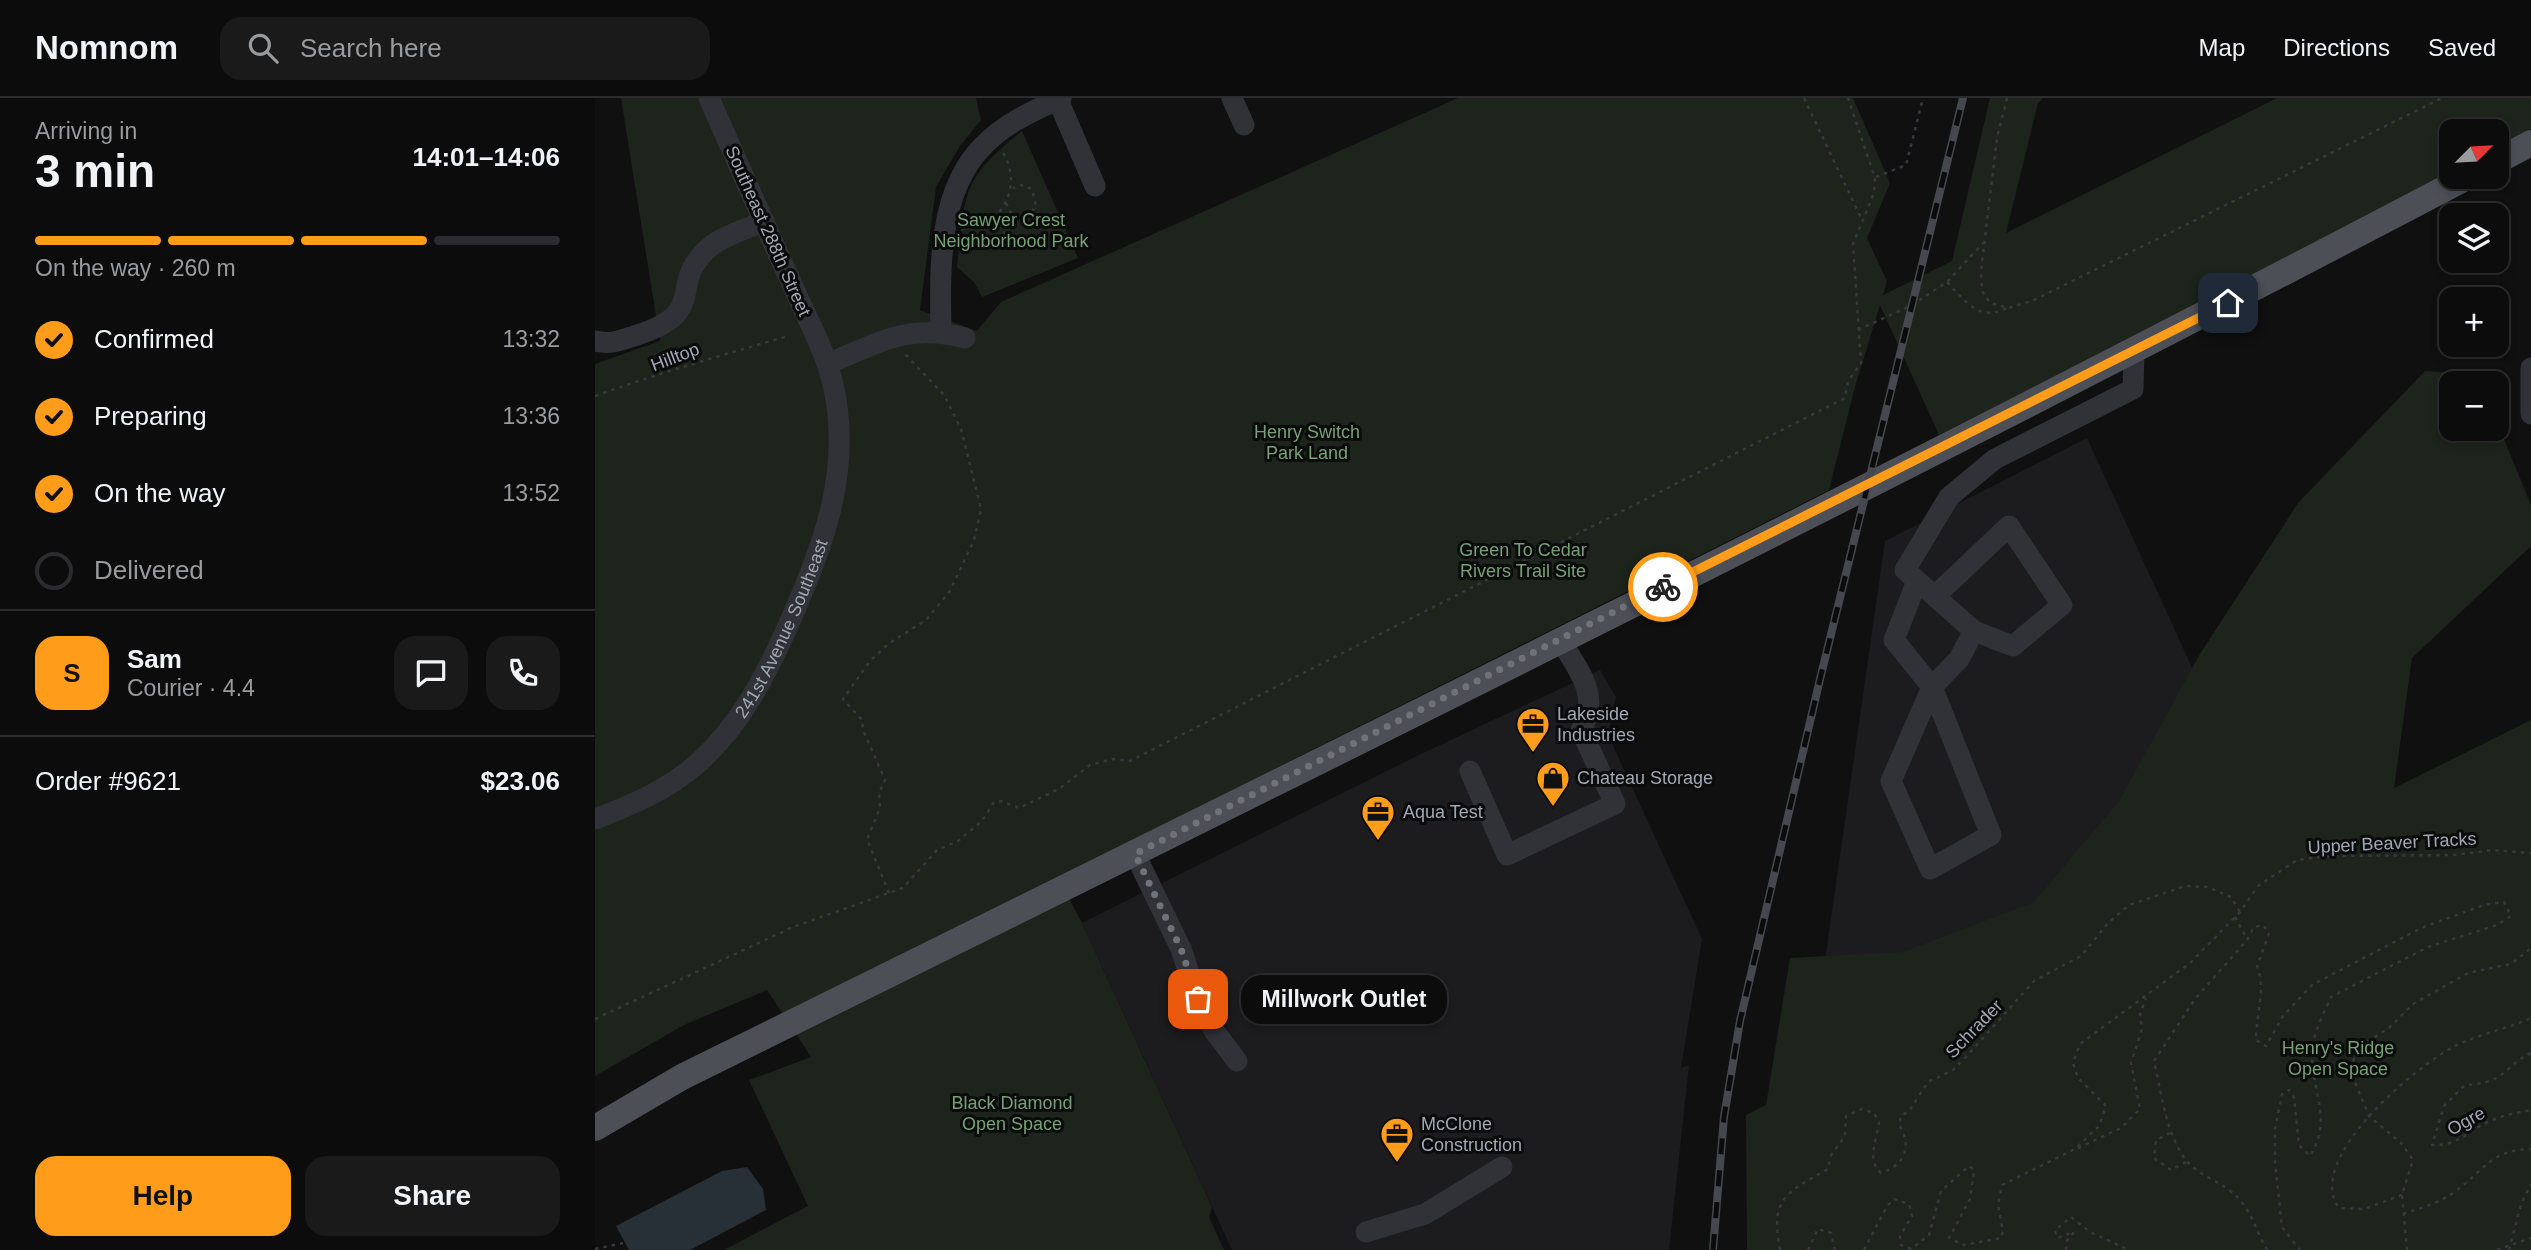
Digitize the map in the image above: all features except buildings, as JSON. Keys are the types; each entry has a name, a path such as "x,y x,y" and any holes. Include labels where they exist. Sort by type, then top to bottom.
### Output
{"main road":[{"path":"2509,155 2531,143"},
{"path":"595,1128 682,1077 1135,854 1906,466 2444,189"}],"street":[{"name":"Southeast 288th Street","path":"709,98 827,364"},
{"path":"1232,98 1244,125"},
{"path":"941,332 951,204 965,170 992,137 1025,114 1060,99 1095,186"},
{"path":"595,341 607,344 669,322 678,316 686,302 686,279 708,248 764,221"},
{"path":"827,364 892,338 917,332 941,332 965,338"},
{"path":"1935,596 2009,526 2062,605 2013,646 1974,631 1905,570 1949,497 1996,459 2133,389 2134,350"},
{"name":"241st Avenue Southeast","path":"595,818 661,790 698,764 734,725 769,670 817,561 834,505 840,439 838,413 827,364"},
{"path":"2531,368 2531,414"},
{"path":"1917,581 1894,640 1932,687 1991,835 1930,869 1891,781 1932,687 1959,659 1974,631"},
{"path":"1470,771 1507,855 1615,804 1581,730 1589,716 1590,693 1560,639"},
{"path":"1135,854 1181,949 1198,999 1215,1032 1237,1061"},
{"path":"1366,1232 1434,1209 1502,1167"}],"path":[{"path":"1804,98 1863,220"},
{"path":"595,1019 793,927 903,888 937,850 958,841 976,826 994,802 1001,801 1019,808 1059,789 1090,765 1113,759 1130,761 1845,398 1848,381 1861,363 1853,244 1874,193 1875,178 1848,98"},
{"path":"1875,178 1906,165 1923,98"},
{"path":"2007,98 1997,138 1983,243 1982,291 1990,303 2008,308"},
{"path":"1948,282 1978,312 1993,315 2032,301 2442,98"},
{"path":"947,229 974,228 995,217 1006,203 1011,189 1009,162 992,137"},
{"path":"1006,203 1011,213 1022,217 1036,206 1032,189 1020,185 1011,189"},
{"path":"995,217 1006,235"},
{"path":"1859,330 1912,305 1948,282 1983,243"},
{"name":"Hilltop","path":"595,396 651,380 686,364 788,336"},
{"path":"889,894 867,839 880,808 879,793 885,780 863,730 862,720 843,699 870,661 888,645 926,620 950,591 974,540 981,509 961,429 944,395 912,364 892,338"},
{"name":"Upper Beaver Tracks","path":"1864,1250 1887,1206 1894,1199 1909,1204 1912,1216 1900,1236 1901,1245 1911,1249 1929,1236 1941,1191 1969,1166 1974,1170 1970,1199 1949,1238 1964,1245 2001,1238 2003,1231 1998,1205 2001,1185 2075,1149 2099,1126 2106,1106 2078,1078 2073,1063 2080,1044 2190,964 2240,912 2258,886 2297,860 2329,856 2454,855 2493,850 2531,853"},
{"name":"Schrader","path":"1780,1250 1775,1215 1789,1191 1828,1169 1831,1155 1845,1136 1846,1116 1862,1109 1874,1113 1879,1122 1872,1160 1874,1168 1881,1173 1901,1163 1905,1154 1905,1134 1899,1125 1901,1116 1909,1111 1928,1082 1953,1069 2020,1000 2034,981 2081,956 2108,923 2129,905 2185,886 2207,887 2231,897 2240,912"},
{"path":"2267,1250 2257,1232 2253,1216 2234,1193 2186,1162 2170,1133 2154,1060 2195,999 2247,940 2254,927 2263,925 2269,933 2257,967 2263,981 2256,1013 2256,1040 2266,1045 2283,1016 2312,985 2370,952 2421,928 2484,905 2504,902 2511,916 2497,925 2428,947 2331,997 2312,1051 2313,1083 2322,1111 2321,1139 2310,1156 2299,1145 2294,1097 2290,1090 2282,1094 2275,1129 2275,1162 2282,1227 2300,1250"},
{"path":"2235,917 2247,940"},
{"path":"2407,1250 2402,1195 2413,1160 2401,1143 2368,1116 2354,1080 2352,1065 2358,1048 2389,1028 2413,1004 2468,973 2511,964 2531,948"},
{"path":"2075,1149 2121,1128 2140,1109 2131,1063 2142,1029 2140,1014 2145,998"},
{"path":"2402,1195 2364,1209 2339,1208 2334,1201 2334,1175 2355,1134 2368,1116 2401,1084 2454,1046 2531,1017"},
{"name":"Ogre","path":"2531,1054 2504,1075 2483,1084 2465,1085 2444,1106 2432,1145 2449,1146 2486,1122 2507,1114 2531,1110"},
{"path":"2170,1133 2156,1140 2154,1158 2171,1170 2186,1162"},
{"path":"2402,1214 2454,1193 2476,1171 2497,1157 2515,1149 2531,1149"},
{"path":"2509,1250 2521,1203 2531,1184"},
{"path":"2066,1250 2066,1242 2074,1232 2057,1238 2055,1230 2071,1217 2090,1231 2129,1250"},
{"path":"1808,1250 1818,1229 1831,1233 1835,1250"},
{"path":"2497,1250 2531,1238"},
{"path":"595,1249 623,1243"}],"shaded area":[{"path":"2087,438 2271,840 1817,1017 1885,541"},
{"path":"1600,670 1616,697 1608,735 1702,939 1681,1068 1689,1065 1669,1250 1232,1250 1082,923 1421,754"},
{"path":"747,1167 763,1189 766,1210 690,1250 629,1250 616,1226 722,1171"}],"green space":[{"path":"621,98 976,98 981,120 960,146 936,187 920,310 977,331 1001,302 1458,98 1853,98 1890,183 1867,238 1887,281 1883,295 1952,261 1990,98 2043,98 2038,103 2006,233 2277,98 2531,98 2531,138 2509,149 2509,119 2439,119 2439,184 1939,435 1880,305 1855,387 1829,490 1058,878 1082,923 1212,1207 1209,1217 1224,1250 724,1250 808,1206 749,1080 811,1057 767,990 684,1025 595,1076 595,364 660,341"},
{"name":"Sawyer Crest Neighborhood Park","path":"1022,131 1078,258 982,297 974,282 957,267 965,204 970,189 987,162"},
{"name":"Henry's Ridge Open Space","path":"2425,371 2439,372 2439,441 2505,441 2531,505 2531,546 2412,658 2394,788 2531,720 2531,1250 1747,1250 1746,1115 1766,1105 1790,958 1903,952 2034,902 2119,801 2200,654 2298,503"}],"railway":[{"path":"1713,1250 1724,1117 1740,1021 1821,675 1963,98"}],"way so far":[{"path":"1198,999 1181,949 1135,854 1663,587"}],"place":[{"name":"Lakeside Industries","path":"1533,754"},
{"name":"Chateau Storage","path":"1553,808"},
{"name":"Aqua Test","path":"1378,842"},
{"name":"Millwork Outlet","path":"1198,999"},
{"name":"McClone Construction","path":"1397,1164"}],"route":[{"path":"1663,587 2228,303"}],"park label":[{"name":"Henry Switch Park Land","path":"1307,442"},
{"name":"Green To Cedar Rivers Trail Site","path":"1523,560"},
{"name":"Black Diamond Open Space","path":"1012,1113"}]}
